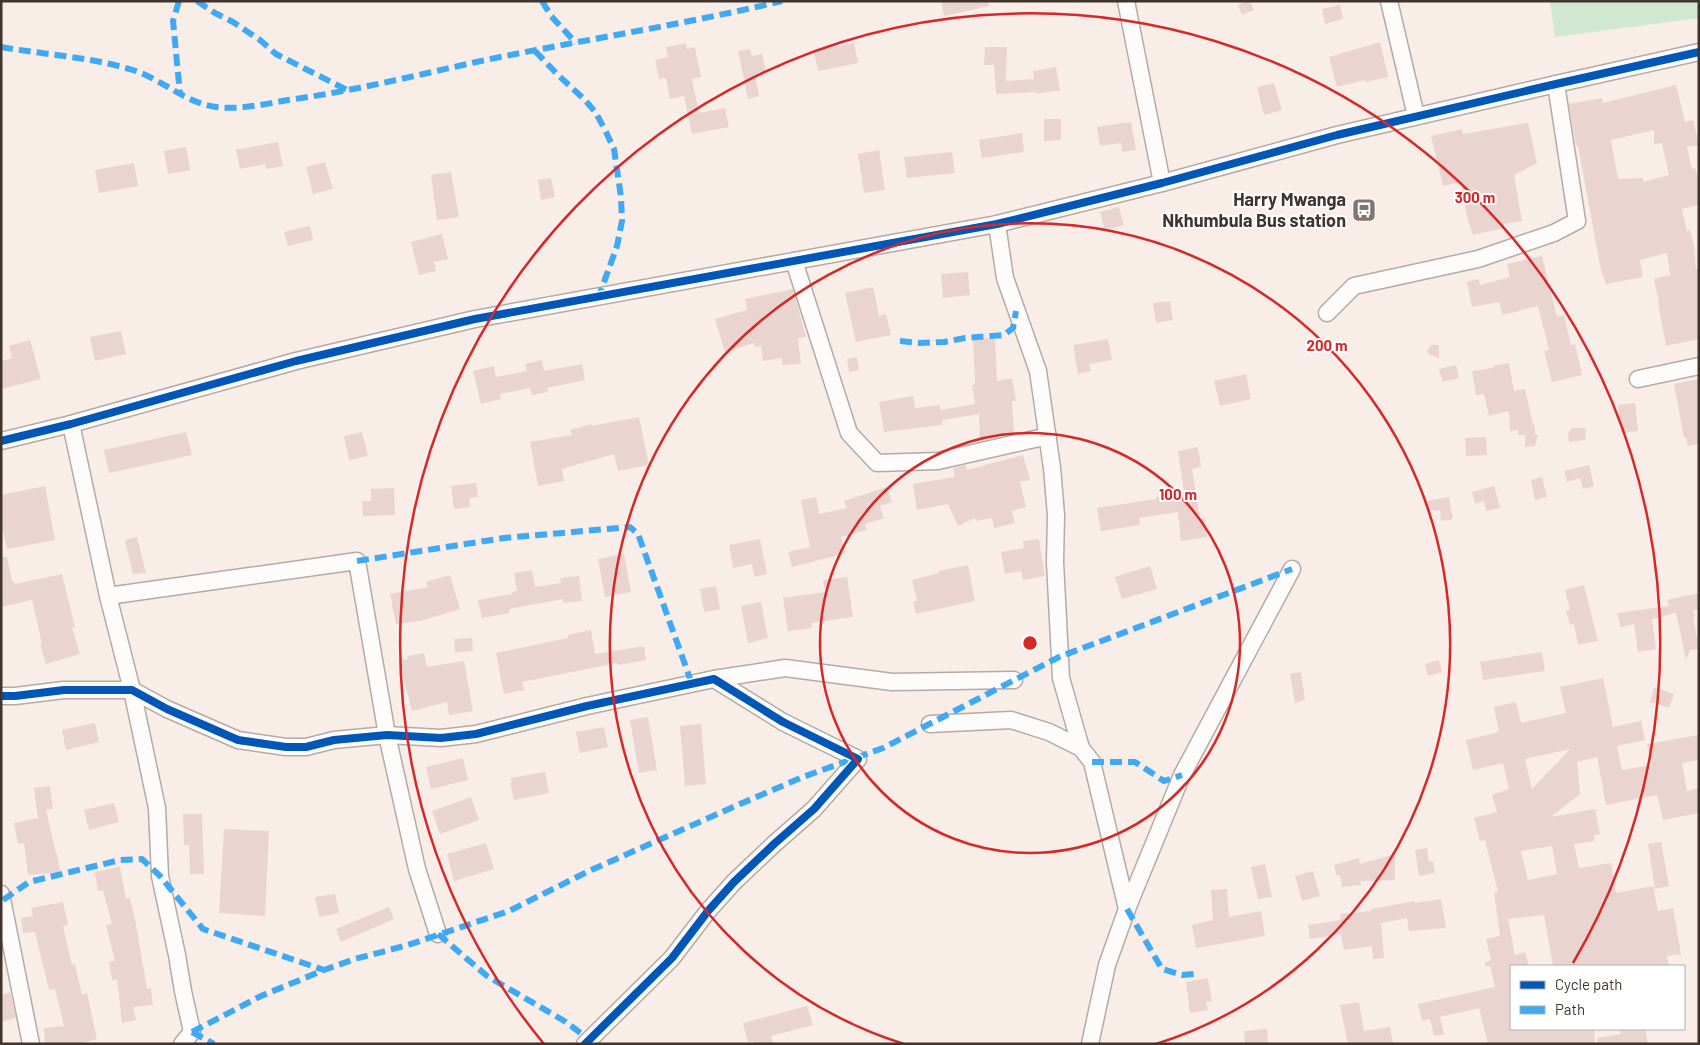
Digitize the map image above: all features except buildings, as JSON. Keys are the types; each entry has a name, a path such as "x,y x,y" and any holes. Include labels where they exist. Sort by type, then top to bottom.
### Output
{"street":[{"path":"1126,1 1162,183"},
{"path":"1389,1 1416,116"},
{"path":"1,440 71,424 296,361 475,318 997,224 1162,183 1337,135 1699,52"},
{"path":"1327,313 1354,286 1478,259 1554,233 1577,221 1556,84"},
{"path":"997,224 1005,278 1038,371 1048,436 1056,515 1055,562 1061,678 1081,748 1092,762 1127,908"},
{"path":"794,261 850,433 877,463 938,461 1048,436"},
{"path":"1638,378 1699,366"},
{"path":"71,424 108,596 132,690 156,808 160,876 192,1032 182,1044"},
{"path":"108,596 357,561 387,735 417,870 438,934"},
{"path":"1090,1044 1107,965 1127,908 1182,775 1292,569"},
{"path":"1,696 22,696 64,690 132,690 167,709 238,740 286,747 306,747 334,740 387,735 442,738 476,734 587,706 714,679 784,668 892,682 1014,680"},
{"path":"585,1044 672,958 708,911 734,882 814,809 858,759 784,722 714,679"},
{"path":"930,724 1011,720 1049,732 1081,748"},
{"path":"2,898 32,1044"}],"green space":[{"path":"1550,1 1699,1 1699,18 1555,37"}],"marked path":[{"path":"179,1 173,21 180,94"},
{"path":"197,1 260,40 276,54 347,90"},
{"path":"542,1 551,16 576,43"},
{"path":"1,47 86,59 119,66 146,75 205,105 234,108 337,92 519,53 707,18 782,1"},
{"path":"535,51 596,113 614,149 621,197 622,221 617,246 599,296"},
{"path":"900,341 920,343 944,342 965,338 1004,335 1013,328 1016,311"},
{"path":"357,561 504,538 630,527 638,534 692,684"},
{"path":"192,1032 261,996 324,970 355,959 408,945 509,911 589,871 740,804 803,777 883,748 1059,657 1292,569"},
{"path":"1092,762 1135,762 1164,781 1182,775"},
{"path":"3,900 29,882 120,860 142,859 160,876 203,929 324,970"},
{"path":"1127,909 1162,969 1182,975 1195,974"},
{"path":"438,934 487,976 566,1022 591,1041"},
{"path":"192,1032 214,1044"}],"cycle path":[{"path":"1,441 71,424 296,361 475,319 997,224 1162,183 1337,135 1699,52"},
{"path":"1,696 64,690 132,690 167,709 238,740 286,747 306,747 334,740 387,735 441,738 476,734 587,706 714,679 783,722 858,759 814,809 734,882 708,911 672,958 585,1044"}],"place":[{"name":"Harry Mwanga Nkhumbula Bus station","path":"1364,210"}]}
